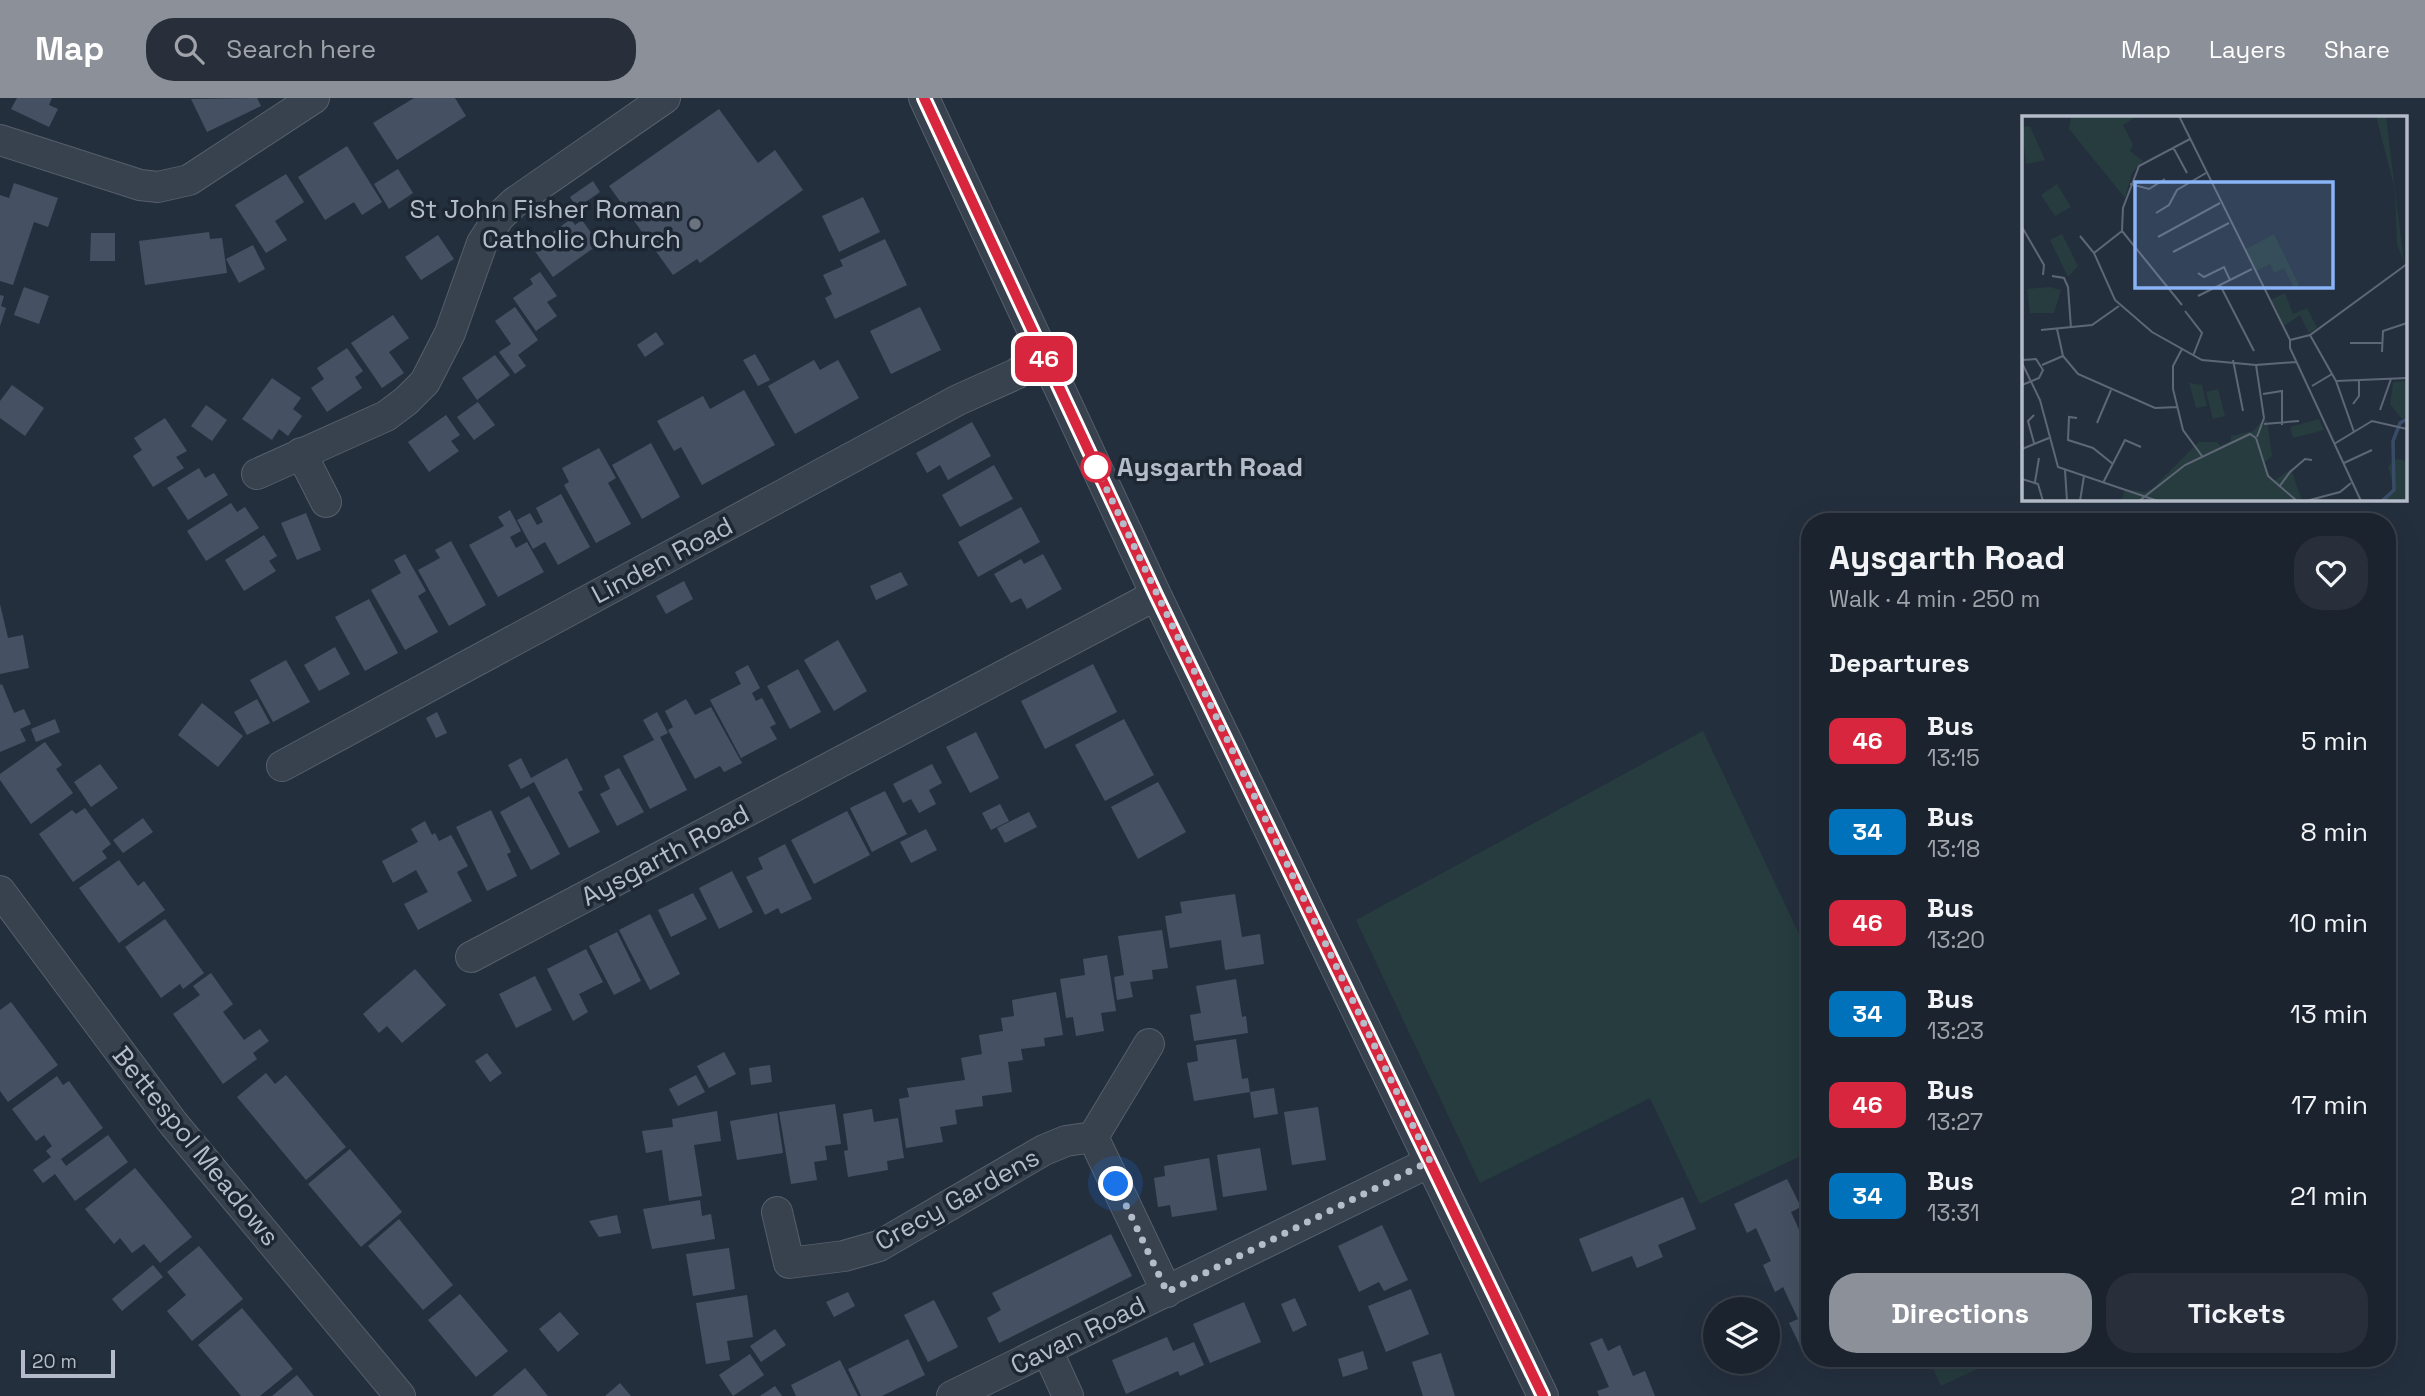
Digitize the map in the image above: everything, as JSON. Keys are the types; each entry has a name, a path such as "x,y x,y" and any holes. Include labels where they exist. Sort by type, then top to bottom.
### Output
{"street":[{"path":"0,140 140,185 158,187 189,180 314,98"},
{"path":"257,474 386,416 406,401 425,382 438,358 482,243 499,217 516,202 665,98"},
{"path":"924,98 1156,595 1544,1396"},
{"name":"Linden Road","path":"282,766 958,400 1016,374 1042,355"},
{"path":"301,453 326,502"},
{"name":"Aysgarth Road","path":"471,957 1156,595"},
{"name":"Bettespol Meadows","path":"0,891 173,1123 400,1396"},
{"path":"1149,1044 1093,1138 1167,1292"},
{"name":"Crecy Gardens","path":"777,1212 789,1263 844,1255 879,1246 1044,1150 1066,1141 1093,1138"},
{"name":"Cavan Road","path":"952,1396 1430,1161"},
{"path":"1047,1350 1068,1396"}],"green space":[{"path":"1703,731 1801,938 1801,1156 1700,1204 1650,1098 1480,1183 1356,920"},
{"path":"1932,1367 1982,1367 1941,1386"}],"building":[{"path":"17,98 52,98 49,105 58,109 49,127 11,109"},
{"path":"257,98 261,106 207,132 191,99"},
{"path":"414,98 455,98 466,116 397,160 373,123"},
{"name":"St John Fisher Roman Catholic Church","path":"719,109 758,163 775,150 803,190 700,263 697,259 673,275 609,186"},
{"path":"347,146 382,202 362,215 354,202 325,220 298,177"},
{"path":"398,169 413,193 389,209 374,184"},
{"path":"286,174 304,202 275,221 287,240 266,253 235,205"},
{"path":"593,181 600,192 577,208 570,197"},
{"path":"14,183 58,198 48,227 34,222 13,285 0,281 0,195 9,198"},
{"path":"863,197 880,232 839,252 822,216"},
{"path":"571,219 575,225 582,220 599,244 553,277 532,247"},
{"path":"209,232 210,239 222,238 227,273 145,285 139,241"},
{"path":"91,233 115,233 115,261 90,261"},
{"path":"438,235 454,259 421,280 405,257"},
{"path":"885,239 907,285 835,319 825,298 832,294 823,275 843,266 840,260"},
{"path":"253,245 265,269 239,283 226,259"},
{"path":"540,272 557,296 547,302 557,316 536,331 513,298 533,284 530,279"},
{"path":"24,287 49,296 39,324 14,315"},
{"path":"0,295 4,296 1,306 6,308 0,326"},
{"path":"515,307 538,340 518,355 526,366 515,374 499,352 511,344 495,321"},
{"path":"920,307 941,350 891,374 870,331"},
{"path":"393,315 409,338 389,352 404,373 382,388 351,343"},
{"path":"656,332 664,344 645,357 637,345"},
{"path":"347,348 363,371 355,377 362,388 327,412 311,388 324,379 317,368"},
{"path":"755,354 770,380 758,386 743,360"},
{"path":"495,355 510,375 477,400 462,378"},
{"path":"814,360 820,370 838,360 859,398 795,434 768,386"},
{"path":"272,378 301,398 293,409 302,416 288,436 279,429 272,440 242,419"},
{"path":"12,385 44,408 25,436 0,418 0,401"},
{"path":"744,390 775,445 702,485 681,447 674,451 657,421 703,396 710,409"},
{"path":"478,402 495,425 474,440 457,417"},
{"path":"206,405 227,420 212,441 191,426"},
{"path":"446,415 460,435 451,441 459,451 429,472 408,442"},
{"path":"165,418 187,451 176,457 184,468 153,487 133,456 142,450 134,438"},
{"path":"972,422 991,456 948,480 940,465 927,473 916,453"},
{"path":"651,443 680,497 642,519 612,465"},
{"path":"599,448 616,478 608,483 631,524 596,543 564,485 569,482 562,468"},
{"path":"994,465 1013,499 960,527 942,495"},
{"path":"199,468 205,478 214,473 228,495 188,520 167,488"},
{"path":"561,494 590,547 558,565 545,542 533,549 517,520 530,513 537,525 543,522 536,508"},
{"path":"231,503 237,512 245,507 259,528 206,561 187,531"},
{"path":"1021,507 1040,542 978,577 958,542"},
{"path":"510,510 521,531 510,537 516,548 527,542 544,572 498,597 469,545 504,526 498,517"},
{"path":"306,513 321,550 297,560 281,523"},
{"path":"264,535 277,556 269,561 276,571 244,591 225,560"},
{"path":"451,541 486,605 449,626 418,570 440,558 435,550"},
{"path":"405,554 426,591 418,596 438,632 405,650 371,590 401,573 394,560"},
{"path":"1043,554 1062,589 1027,609 1021,598 1011,603 994,574 1021,559 1024,564"},
{"path":"901,572 908,585 876,600 870,586"},
{"path":"684,581 693,599 666,614 656,596"},
{"path":"369,599 398,653 365,671 335,617"},
{"path":"0,604 8,638 23,635 29,668 0,674"},
{"path":"838,640 867,691 834,711 804,660"},
{"path":"335,647 350,674 319,691 304,665"},
{"path":"286,660 310,702 273,722 250,680"},
{"path":"1093,664 1117,712 1045,749 1021,701"},
{"path":"748,665 760,688 752,693 756,701 762,698 776,724 770,727 777,739 741,758 710,700 741,684 735,672"},
{"path":"798,669 821,712 790,729 767,686"},
{"path":"2,684 14,713 24,709 31,724 20,729 26,741 0,752 0,685"},
{"path":"257,699 270,723 247,735 234,712"},
{"path":"686,699 695,715 711,707 742,763 724,772 720,766 695,779 668,730 673,727 665,711"},
{"path":"202,703 243,736 218,767 178,735"},
{"path":"437,712 447,733 436,738 426,718"},
{"path":"657,712 668,733 660,737 687,790 650,809 623,756 654,740 643,720"},
{"path":"55,719 60,732 36,742 31,729"},
{"path":"1124,719 1154,775 1105,801 1075,745"},
{"path":"976,732 999,778 970,793 946,747"},
{"path":"45,742 62,765 56,769 73,793 31,824 0,780 0,774"},
{"path":"521,758 531,778 567,758 583,790 578,792 600,832 569,848 534,782 521,789 508,765"},
{"path":"100,764 118,788 91,807 74,782"},
{"path":"932,764 942,783 929,790 936,804 919,813 911,799 903,803 893,784"},
{"path":"619,768 644,812 617,826 600,794 610,789 604,776"},
{"path":"1158,782 1186,832 1138,859 1111,807"},
{"path":"885,791 907,834 872,852 850,808"},
{"path":"529,796 560,854 531,870 500,812"},
{"path":"1000,804 1009,821 991,830 982,813"},
{"path":"85,808 111,844 102,851 107,858 73,882 39,834 72,810 76,814"},
{"path":"491,810 511,852 507,854 517,876 487,891 456,827"},
{"path":"847,811 870,855 814,884 791,840"},
{"path":"1029,812 1037,827 1005,843 997,828"},
{"path":"143,818 153,832 123,853 113,840"},
{"path":"425,821 432,835 435,833 439,841 451,835 468,866 457,872 472,901 418,930 404,904 428,892 416,870 393,883 382,861 418,842 411,829"},
{"path":"926,829 937,850 911,863 900,842"},
{"path":"785,844 812,899 781,914 778,908 765,915 746,877 763,869 758,858"},
{"path":"119,860 138,886 144,881 165,910 119,943 79,888"},
{"path":"732,871 753,912 719,929 699,888"},
{"path":"693,893 707,919 671,937 658,910"},
{"path":"1235,894 1242,937 1260,934 1264,964 1225,970 1221,940 1170,948 1165,916 1182,913 1180,902"},
{"path":"650,914 680,974 650,990 619,930"},
{"path":"165,919 204,973 183,989 180,984 161,998 125,947"},
{"path":"1162,930 1168,968 1152,970 1153,979 1130,982 1133,997 1117,1000 1114,977 1124,975 1118,936"},
{"path":"617,932 641,981 614,995 589,946"},
{"path":"586,949 603,982 579,994 588,1012 573,1021 547,969"},
{"path":"1107,955 1116,1011 1101,1013 1104,1031 1076,1036 1073,1017 1066,1018 1060,979 1085,975 1083,959"},
{"path":"415,969 446,1005 402,1043 387,1026 379,1033 363,1014"},
{"path":"211,973 233,1004 223,1012 244,1040 260,1029 269,1041 253,1053 257,1059 223,1084 173,1014 200,995 193,986"},
{"path":"535,976 552,1010 516,1028 499,994"},
{"path":"1236,979 1242,1017 1246,1016 1248,1033 1194,1041 1190,1015 1201,1013 1196,986"},
{"path":"1056,992 1063,1035 1044,1038 1045,1046 1021,1049 1023,1060 1008,1062 1012,1092 982,1096 983,1106 955,1110 957,1124 940,1127 943,1142 906,1148 899,1099 909,1097 907,1088 965,1080 961,1058 982,1054 979,1035 1003,1031 1001,1018 1014,1016 1012,1000"},
{"path":"11,1002 58,1065 8,1102 0,1091 0,1010"},
{"path":"1236,1039 1242,1079 1248,1078 1250,1092 1194,1101 1187,1063 1198,1061 1196,1045"},
{"path":"724,1052 736,1074 709,1088 697,1066"},
{"path":"487,1053 502,1073 490,1082 475,1061"},
{"path":"770,1065 772,1082 751,1085 749,1068"},
{"path":"266,1073 275,1084 286,1075 346,1147 306,1180 237,1097"},
{"path":"696,1075 705,1092 678,1106 669,1089"},
{"path":"57,1076 63,1085 69,1081 103,1128 61,1159 66,1166 108,1135 128,1162 75,1201 55,1174 43,1183 33,1170 51,1157 46,1151 52,1146 44,1135 36,1141 12,1109"},
{"path":"1274,1088 1278,1114 1254,1118 1250,1092"},
{"path":"835,1104 841,1144 825,1146 827,1160 814,1162 817,1180 791,1184 779,1112"},
{"path":"1318,1107 1326,1160 1292,1165 1284,1112"},
{"path":"872,1109 874,1122 898,1118 904,1158 887,1161 888,1170 848,1177 844,1151 848,1150 843,1114"},
{"path":"717,1111 721,1141 694,1145 702,1196 669,1201 662,1150 646,1153 642,1131 673,1127 672,1119"},
{"path":"777,1113 783,1153 737,1160 730,1121"},
{"path":"1260,1148 1267,1190 1223,1197 1217,1155"},
{"path":"350,1149 402,1212 361,1247 308,1184"},
{"path":"1209,1158 1217,1210 1172,1217 1170,1205 1158,1207 1154,1178 1165,1176 1164,1166"},
{"path":"135,1168 192,1237 160,1263 144,1244 132,1253 120,1238 114,1244 85,1209"},
{"path":"1787,1179 1801,1207 1791,1212 1801,1234 1801,1348 1789,1323 1798,1319 1783,1287 1775,1292 1763,1265 1771,1261 1756,1228 1747,1233 1734,1204"},
{"path":"1683,1197 1696,1229 1658,1245 1663,1257 1637,1268 1632,1256 1592,1272 1579,1239"},
{"path":"700,1200 702,1216 711,1214 715,1239 652,1249 643,1209"},
{"path":"617,1215 621,1233 599,1237 589,1221"},
{"path":"399,1219 453,1285 423,1310 368,1246"},
{"path":"1382,1225 1408,1280 1384,1291 1379,1282 1359,1292 1338,1246"},
{"path":"1111,1234 1132,1276 999,1343 987,1318 1001,1310 992,1293"},
{"path":"199,1246 243,1299 192,1341 167,1311 186,1295 167,1272"},
{"path":"729,1248 735,1289 693,1296 686,1254"},
{"path":"153,1265 163,1277 122,1311 112,1299"},
{"path":"1411,1289 1429,1334 1386,1352 1368,1306"},
{"path":"848,1292 855,1306 834,1317 826,1302"},
{"path":"460,1294 508,1351 476,1377 428,1320"},
{"path":"747,1295 753,1337 727,1341 730,1360 706,1364 696,1303"},
{"path":"1295,1298 1307,1325 1293,1332 1281,1304"},
{"path":"934,1300 958,1347 928,1362 904,1315"},
{"path":"1244,1302 1261,1342 1210,1363 1193,1324"},
{"path":"242,1308 293,1369 260,1396 241,1396 198,1345"},
{"path":"560,1312 579,1334 558,1352 539,1329"},
{"path":"775,1329 786,1345 761,1362 750,1346"},
{"path":"1167,1337 1173,1351 1194,1342 1204,1365 1180,1376 1178,1371 1126,1394 1112,1360"},
{"path":"1602,1338 1608,1351 1620,1345 1633,1376 1645,1371 1655,1396 1599,1396 1597,1391 1609,1387 1590,1343"},
{"path":"908,1339 925,1375 882,1396 861,1396 848,1369"},
{"path":"1363,1351 1368,1369 1343,1377 1338,1359"},
{"path":"1441,1353 1455,1396 1423,1396 1412,1362"},
{"path":"750,1354 764,1375 733,1396 719,1375"},
{"path":"840,1360 858,1396 796,1396 791,1385"},
{"path":"525,1368 548,1396 492,1396"},
{"path":"297,1375 314,1396 272,1396"},
{"path":"620,1383 631,1396 605,1396"},
{"path":"775,1386 782,1396 760,1396"}],"bus line":[{"name":"46","path":"924,98 1156,595 1543,1396"}],"place":[{"name":"St John Fisher Roman Catholic Church","path":"695,224"},
{"name":"Aysgarth Road","path":"1096,467"}],"route":[{"path":"1096,467 1430,1161 1167,1292 1116,1184"}]}
